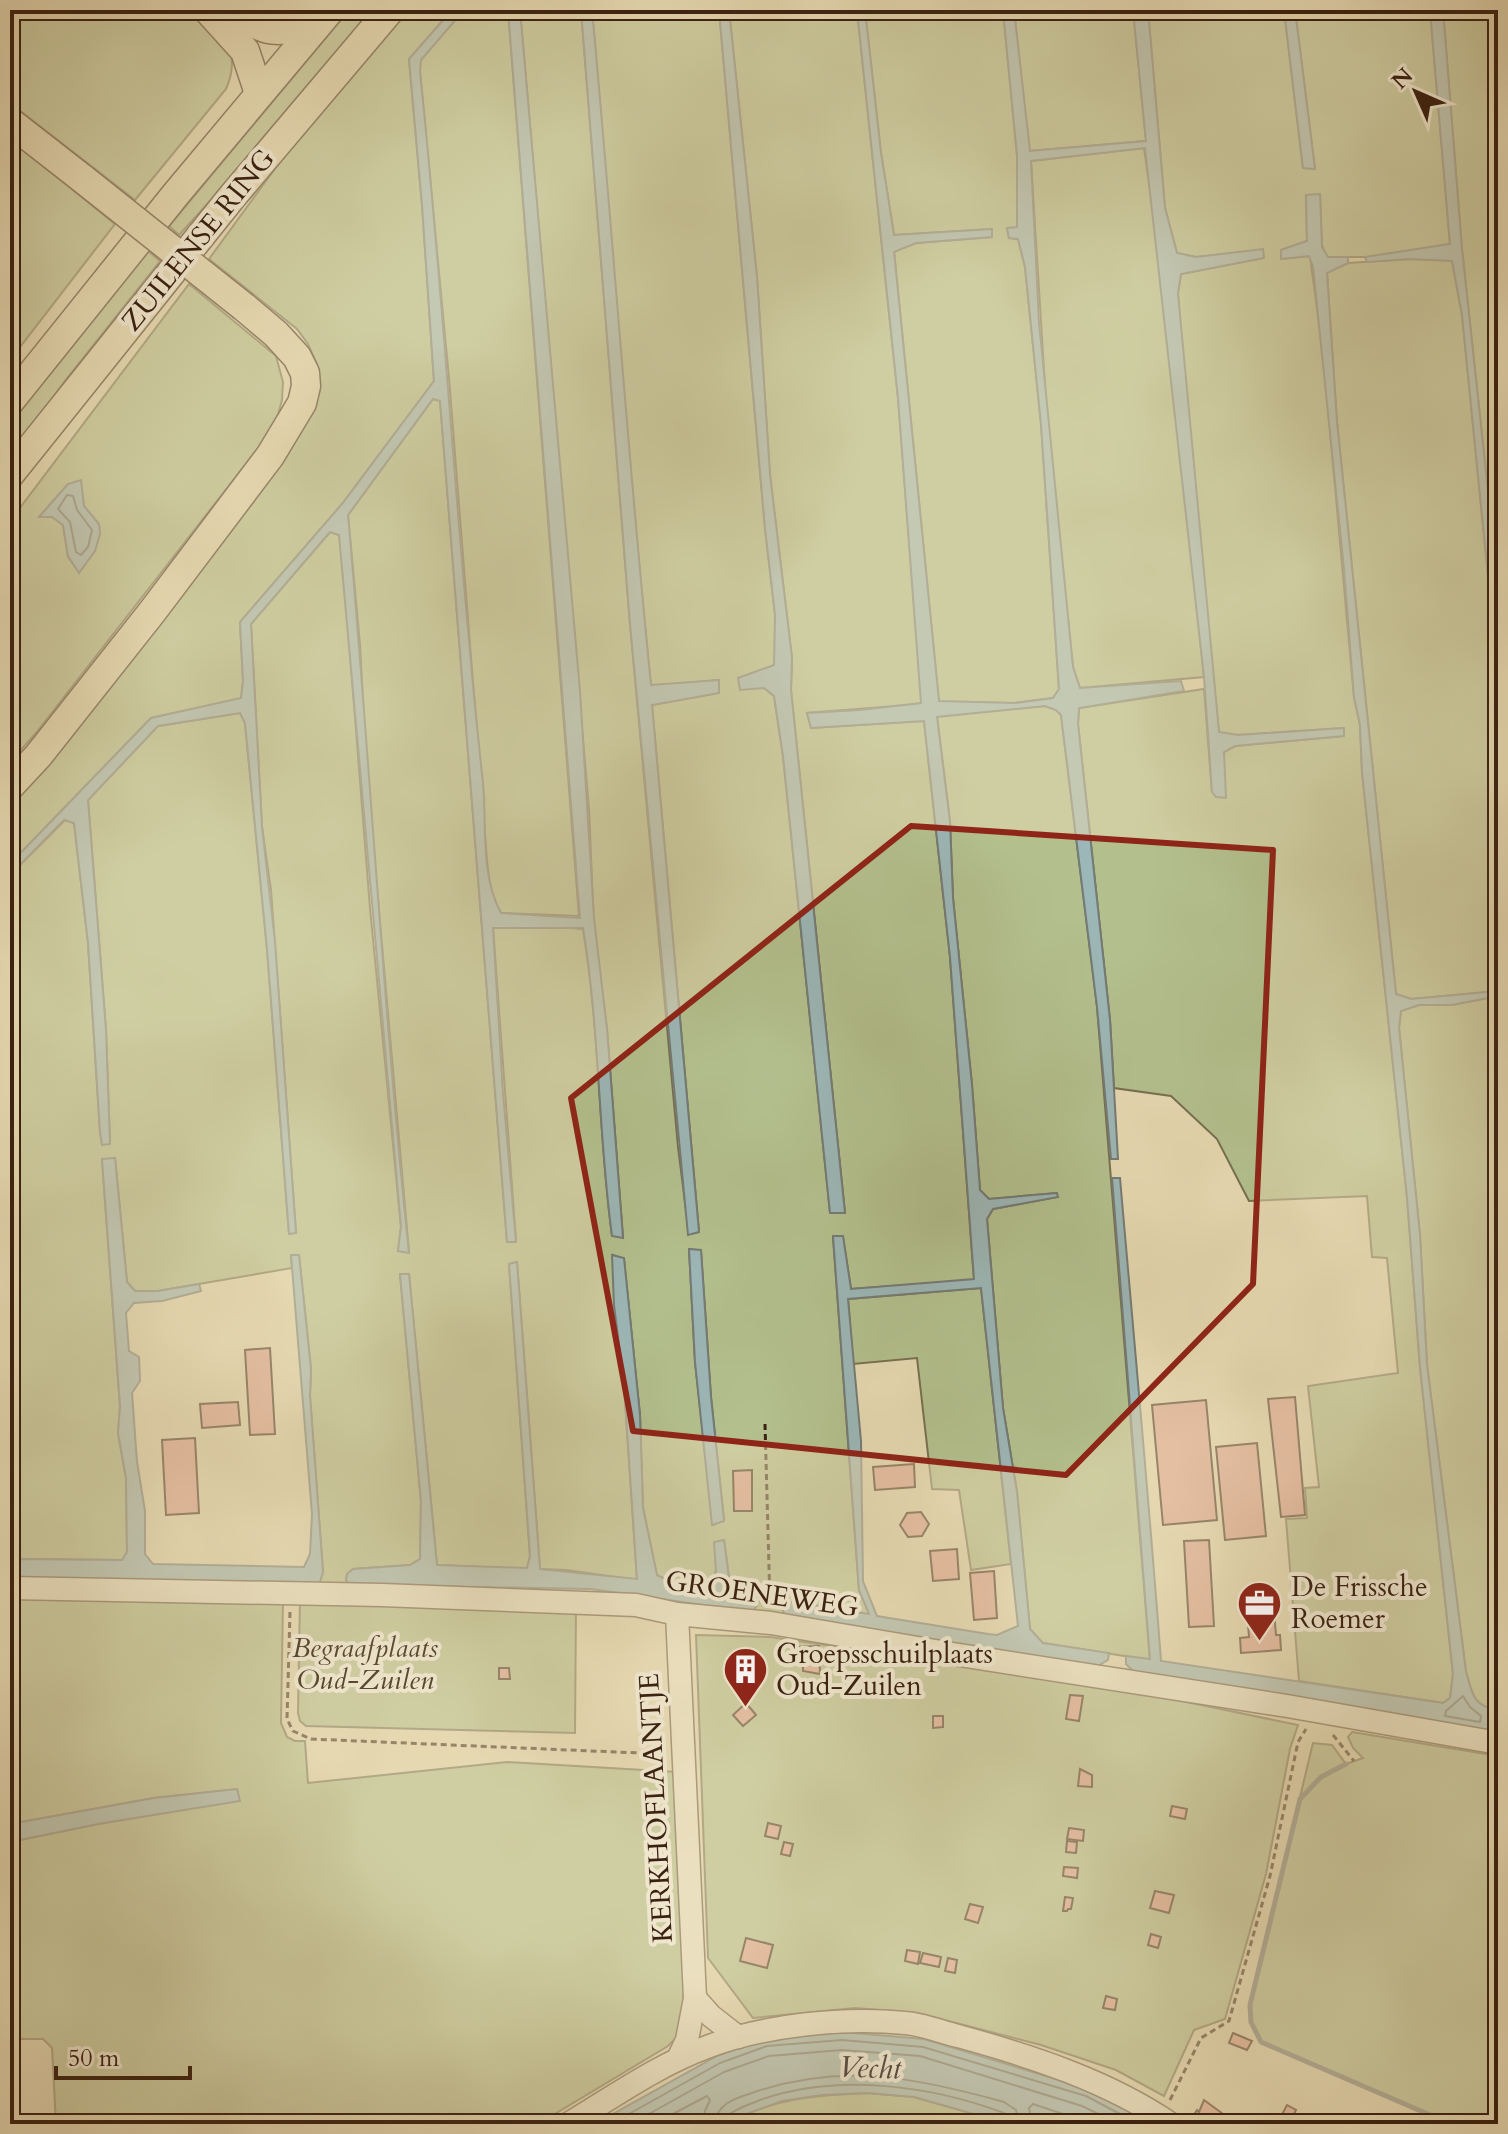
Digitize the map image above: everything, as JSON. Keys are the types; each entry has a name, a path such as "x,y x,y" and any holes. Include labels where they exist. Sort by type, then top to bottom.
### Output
{"main road":[{"path":"208,10 245,51 259,93"},
{"path":"235,10 266,30 323,18"},
{"name":"ZUILENSE RING","path":"10,474 224,207 390,10"},
{"name":"ZUILENSE RING","path":"10,401 323,18"},
{"path":"10,122 276,334 297,357 305,373 306,386 302,403 282,438 152,612 38,756 10,786"}],"street":[{"name":"GROENEWEG","path":"10,1588 290,1592 636,1605 677,1614 771,1623 1498,1743"},
{"name":"KERKHOFLAANTJE","path":"677,1614 695,1998 687,2040 678,2059"},
{"path":"695,1998 723,2027 738,2037"},
{"path":"568,2124 678,2059 738,2037 826,2022 907,2023 988,2044 1118,2091 1166,2121"}],"path":[{"path":"765,1424 771,1623"},
{"path":"290,1592 287,1719 293,1731 311,1739 683,1756"},
{"path":"1166,2121 1201,2038 1229,2021 1270,1876 1298,1742 1316,1713 1354,1761"}],"highlighted area":[{"path":"911,826 1273,850 1253,1284 1066,1475 633,1431 571,1098"}],"green space":[{"path":"10,10 190,10 226,43 232,63 231,75 226,89 135,200 10,103"},
{"path":"349,10 384,10 179,235 169,226"},
{"path":"408,10 452,10 409,59 434,381 342,504 240,622 241,699 151,718 10,864 10,800 34,777 319,379 317,364 297,329 209,259 293,144"},
{"path":"464,10 508,10 579,916 501,913 491,895 449,378 420,72 420,60"},
{"path":"520,10 581,10 630,624 678,1147 689,1234 699,1232 652,705 719,693 718,680 651,686 592,10 719,10 775,615 775,663 764,688 774,696 783,756 830,1212 845,1213 791,690 792,658 770,475 757,277 729,10 857,10 898,398 922,704 807,713 811,728 924,721 950,957 974,1280 851,1289 843,1237 833,1237 859,1590 870,1615 784,1601 785,1615 753,1612 761,1597 740,1592 729,1578 724,1540 712,1585 671,1582 657,1576 643,1508 640,1415 624,1259 613,1255 615,1322 624,1386 637,1580 540,1569 517,1262 509,1264 530,1556 527,1569 437,1565 409,1274 400,1274 421,1501 420,1559 410,1565 353,1569 346,1580 350,1585 319,1585 323,1572 310,1396 311,1369 299,1255 291,1256 292,1268 158,1291 135,1291 127,1282 115,1158 102,1160 120,1406 118,1433 126,1478 127,1552 123,1560 10,1559 10,875 65,820 74,823 88,943 100,1132 102,1144 110,1144 106,1030 88,800 158,726 240,713 245,723 267,949 289,1233 296,1233 271,890 262,827 251,624 330,532 339,535 343,564 370,908 401,1227 398,1251 409,1252 367,774 360,645 348,515 433,399 440,401 507,1241 516,1241 493,928 535,925 583,929 593,1005 612,1235 623,1237 607,1029 594,927 589,809","holes":["689,1249 701,1251 711,1397 724,1520 713,1525 695,1362"]},
{"path":"865,10 1003,10 1017,155 1017,228 1007,229 1009,238 1018,239 1025,267 1041,424 1059,689 1053,698 1015,703 939,702 894,251 916,243 991,237 991,229 894,235 881,153"},
{"path":"1014,10 1133,10 1146,141 1029,151"},
{"path":"1148,10 1284,10 1303,168 1315,169 1295,10 1430,10 1450,244 1369,257 1327,257 1322,246 1320,195 1306,196 1307,241 1281,250 1281,259 1310,256 1323,353 1354,697 1360,725 1362,772 1407,1197 1420,1367 1453,1674 1450,1698 1443,1703 1299,1681 1286,1519 1307,1518 1305,1488 1319,1487 1308,1386 1398,1373 1387,1258 1372,1257 1367,1196 1249,1201 1217,1139 1171,1096 1114,1088 1110,1020 1078,724 1079,708 1204,689 1212,792 1223,765 1224,752 1235,746 1343,736 1344,728 1237,735 1219,733 1183,383 1178,293 1181,274 1263,258 1263,250 1196,257 1177,253 1165,208"},
{"path":"1443,10 1498,10 1498,584 1462,249"},
{"path":"10,139 115,224 10,360"},
{"path":"1144,148 1161,268 1204,677 1080,688 1073,667 1047,418 1031,161"},
{"path":"147,250 160,261 10,456 10,422"},
{"path":"1452,260 1462,315 1498,676 1498,991 1411,999 1396,994 1337,422 1327,272 1348,263"},
{"path":"189,284 276,356 283,382 282,400 270,433 36,733 10,762 10,521","holes":["68,484 81,493 84,506 79,572 68,557 63,525 52,517 40,516"]},
{"path":"1045,706 1061,715 1097,1007 1150,1660 1042,1643 1030,1629 1017,1492 1003,1408 987,1219 993,1209 1057,1197 1056,1193 989,1199 980,1190 953,898 950,822 937,716"},
{"path":"1498,996 1498,1711 1478,1702 1466,1672 1427,1365 1420,1235 1399,1028 1401,1011 1419,1005 1452,1005"},
{"path":"981,1288 1011,1564 971,1570 959,1490 932,1489 917,1358 853,1364 848,1299"},
{"path":"10,1593 283,1599 281,1723 287,1737 305,1741 308,1783 507,1762 677,1772 687,1996 680,2034 668,2046 538,2124 56,2124 52,2048 43,2039 10,2039 10,1842 239,1800 237,1789 154,1798 10,1824"},
{"name":"Begraafplaats Oud-Zuilen","path":"300,1599 576,1606 575,1733 306,1726 300,1721 298,1713"},
{"path":"696,1635 770,1637 1119,1688 1298,1725 1290,1749 1266,1874 1225,2019 1194,2030 1164,2096 1116,2070 1041,2045 918,2013 855,2008 753,2018 708,1958"},
{"path":"1352,1732 1498,1756 1498,2124 1451,2124 1261,2042 1251,2022 1250,2005 1313,1743 1332,1745 1346,1764 1363,1758 1348,1737"},
{"path":"867,2093 914,2097 1009,2124 728,2124 777,2103"}],"water":[{"path":"452,10 464,10 421,60 420,72 483,783 487,866 494,898 501,913 580,918 508,10 520,10 580,691 594,918 607,1029 623,1238 612,1236 593,1005 583,928 493,928 516,1242 507,1242 440,401 433,399 348,515 409,1253 398,1251 401,1226 339,535 330,532 251,624 262,827 275,942 296,1233 289,1234 267,949 245,723 240,713 158,726 88,800 106,1030 110,1144 102,1145 100,1132 88,943 74,823 64,820 10,875 10,864 151,718 241,698 240,622 342,504 434,381 409,59"},
{"path":"581,10 592,10 651,685 719,680 719,693 652,705 699,1232 688,1235 630,624"},
{"path":"719,10 729,10 757,277 770,475 792,658 791,690 845,1213 830,1213 783,756 774,696 764,688 740,690 738,678 774,665 775,615"},
{"path":"857,10 865,10 881,153 894,235 992,229 992,237 916,243 894,252 939,701 1015,703 1053,698 1059,689 1041,424 1025,267 1018,239 1009,238 1007,228 1017,227 1017,155 1003,10 1014,10 1030,151 1146,141 1133,10 1148,10 1165,208 1177,253 1196,257 1263,249 1264,258 1181,274 1178,293 1219,732 1238,735 1344,728 1344,736 1235,746 1224,752 1226,798 1216,797 1212,792 1204,677 1145,148 1031,161 1039,323 1073,667 1080,688 1181,681 1184,691 1079,708 1078,724 1110,1020 1118,1159 1111,1159 1097,1007 1061,715 1045,706 937,717 950,822 953,898 980,1190 989,1199 1057,1193 1058,1197 993,1209 987,1219 1003,1408 1017,1492 1030,1629 1043,1643 1109,1653 1108,1660 1096,1667 785,1615 782,1609 784,1601 869,1614 859,1590 833,1236 843,1236 851,1289 974,1279 950,957 924,721 811,728 807,713 921,703 898,398","holes":["981,1288 1018,1626 997,1635 877,1616 863,1581 861,1441 848,1299"]},
{"path":"1284,10 1295,10 1315,169 1303,168"},
{"path":"1430,10 1443,10 1462,249 1498,584 1498,676 1462,315 1452,261 1410,259 1367,262 1365,257 1450,244"},
{"path":"1320,194 1322,247 1328,257 1348,257 1348,263 1327,273 1337,422 1396,994 1411,999 1498,991 1498,996 1452,1005 1419,1005 1401,1011 1399,1028 1420,1235 1427,1365 1466,1672 1478,1702 1498,1711 1498,1734 1136,1674 1126,1664 1126,1656 1150,1659 1112,1178 1120,1178 1161,1661 1443,1703 1450,1698 1453,1674 1420,1367 1407,1197 1362,772 1360,725 1354,697 1313,267 1309,256 1281,259 1281,250 1307,241 1306,195"},
{"path":"81,480 84,506 99,524 100,534 95,551 79,573 68,556 63,525 52,517 39,517 68,484"},
{"path":"115,1158 127,1282 135,1291 158,1291 199,1284 201,1291 162,1301 134,1303 126,1313 129,1351 139,1357 140,1381 132,1393 137,1462 145,1511 145,1554 153,1564 304,1567 310,1554 312,1514 291,1255 299,1255 311,1369 310,1396 323,1572 319,1585 10,1582 10,1559 122,1560 127,1552 126,1478 118,1433 120,1406 102,1159"},
{"path":"689,1249 701,1250 711,1397 724,1521 712,1525 695,1362"},
{"path":"612,1255 624,1258 640,1415 643,1508 657,1575 671,1582 712,1585 716,1572 714,1542 724,1540 729,1578 741,1592 761,1596 753,1612 591,1589 350,1585 346,1580 347,1574 353,1569 410,1565 420,1559 421,1501 400,1274 409,1274 437,1565 527,1568 530,1556 509,1264 517,1262 540,1569 637,1579"},
{"path":"237,1789 240,1801 10,1842 10,1824 154,1798"},
{"name":"Vecht","path":"842,2032 924,2039 1089,2089 1153,2124 1009,2124 914,2097 867,2093 782,2101 728,2124 595,2124 717,2056 766,2038"}],"building":[{"path":"270,1348 275,1434 250,1435 245,1350"},
{"path":"1295,1397 1305,1515 1281,1517 1268,1399"},
{"path":"1206,1400 1217,1520 1163,1525 1152,1405"},
{"path":"238,1402 240,1425 202,1428 200,1404"},
{"path":"195,1438 199,1513 166,1515 162,1440"},
{"path":"1257,1443 1266,1536 1225,1540 1216,1447"},
{"path":"914,1464 915,1487 875,1490 873,1467"},
{"path":"752,1470 752,1511 734,1511 733,1471"},
{"path":"921,1512 929,1524 922,1536 908,1537 900,1525 907,1513"},
{"path":"1209,1540 1214,1626 1189,1627 1184,1541"},
{"path":"957,1549 959,1579 933,1581 930,1551"},
{"path":"994,1571 997,1618 974,1620 970,1573"},
{"path":"1273,1598 1276,1635 1280,1635 1281,1650 1241,1653 1240,1638 1249,1637 1246,1600"},
{"path":"819,1646 820,1674 803,1671 803,1656 798,1656 797,1647"},
{"path":"499,1668 509,1668 510,1679 499,1679"},
{"path":"1070,1695 1083,1696 1079,1721 1066,1719"},
{"name":"Groepsschuilplaats Oud-Zuilen","path":"746,1703 756,1715 743,1726 733,1715"},
{"path":"933,1716 943,1716 943,1727 933,1728"},
{"path":"1080,1769 1092,1775 1092,1787 1078,1786"},
{"path":"1172,1806 1187,1809 1185,1819 1170,1816"},
{"path":"768,1823 781,1826 778,1839 765,1836"},
{"path":"1069,1828 1084,1830 1083,1841 1067,1839"},
{"path":"1067,1841 1077,1842 1076,1853 1066,1852"},
{"path":"784,1842 793,1844 790,1856 781,1854"},
{"path":"1064,1867 1078,1868 1077,1878 1063,1876"},
{"path":"1155,1891 1174,1895 1169,1913 1150,1908"},
{"path":"1065,1897 1073,1898 1071,1909 1063,1911"},
{"path":"970,1904 983,1907 978,1923 965,1919"},
{"path":"1151,1934 1161,1937 1158,1948 1148,1945"},
{"path":"746,1938 773,1945 767,1968 740,1961"},
{"path":"907,1950 920,1952 918,1964 905,1961"},
{"path":"923,1953 941,1957 939,1967 920,1963"},
{"path":"948,1958 957,1960 955,1973 945,1971"},
{"path":"1106,1996 1117,1999 1115,2010 1103,2008"},
{"path":"1233,2033 1252,2041 1247,2050 1229,2043"},
{"path":"1204,2100 1223,2114 1216,2124 1188,2124 1197,2110 1199,2112"},
{"path":"1287,2105 1296,2110 1289,2124 1277,2124"}],"waterway":[{"path":"1346,1764 1321,1777 1300,1799 1250,2005 1251,2022 1261,2042 1451,2124"},
{"path":"1494,2124 1498,2116"}],"place":[{"name":"De Frissche Roemer","path":"1260,1642"},
{"name":"Groepsschuilplaats Oud-Zuilen","path":"745,1709"}]}
